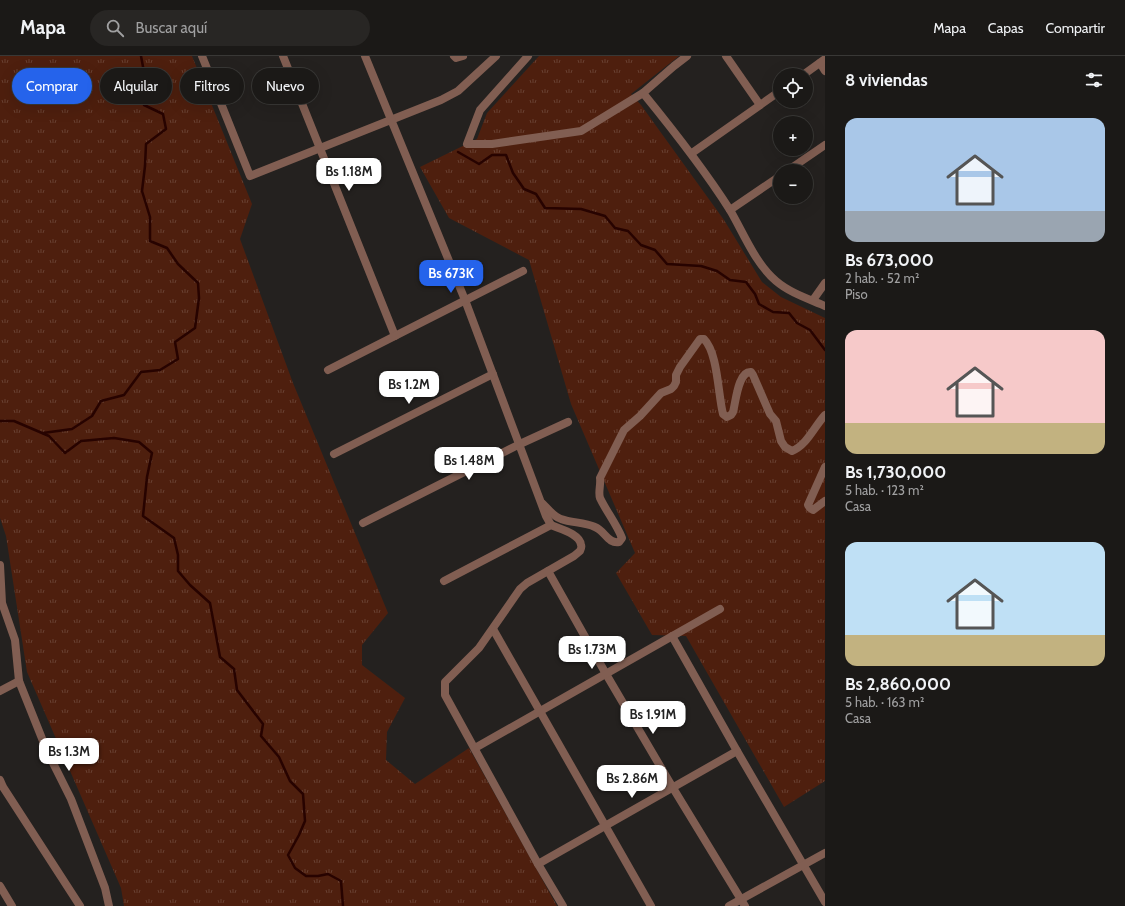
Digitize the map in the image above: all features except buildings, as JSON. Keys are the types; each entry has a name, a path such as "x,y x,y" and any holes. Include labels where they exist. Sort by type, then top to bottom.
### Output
{"street":[{"path":"202,56 250,176 441,100 458,91 496,56"},
{"path":"283,56 396,336"},
{"path":"365,56 465,300 546,516 551,525 578,538 581,544 580,551 527,583 520,589 479,648 445,682 445,695 538,864 563,906"},
{"path":"454,56 456,58 463,56"},
{"path":"528,56 480,110 467,144 492,144 582,131 643,93 687,56"},
{"path":"726,56 760,105"},
{"path":"812,68 823,59 825,70"},
{"path":"643,93 692,153 730,210 758,260 768,273 777,282 791,291 825,306"},
{"path":"692,153 773,96"},
{"path":"797,164 825,145"},
{"path":"730,210 773,181"},
{"path":"328,370 523,271"},
{"path":"813,300 825,283"},
{"path":"542,504 560,519 594,526 601,530 614,543 619,542 622,538 618,526 600,497 600,478 624,430 640,416 661,393 671,389 674,386 676,382 676,375 680,367 700,339 704,339 706,341 709,349 717,373 723,414 727,417 733,412 740,380 743,374 748,371 753,375 770,414 776,421 781,441 788,450 796,450 825,414"},
{"path":"334,454 493,374"},
{"path":"363,523 520,444 568,422"},
{"path":"825,467 808,505 813,510 825,501"},
{"path":"444,581 551,525"},
{"path":"0,565 2,603 15,640 19,682 47,750 71,799 105,888 109,906"},
{"path":"548,571 673,788 743,902"},
{"path":"475,748 720,610"},
{"path":"493,629 651,906"},
{"path":"672,636 825,902"},
{"path":"0,691 19,682"},
{"path":"538,864 737,751"},
{"path":"0,780 2,787 80,906"},
{"path":"729,906 743,902 803,864 825,853"},
{"path":"0,886 12,906"}],"green space":[{"path":"0,56 192,56 197,68 180,68 180,104 211,104 252,204 240,239 293,383 388,613 362,645 362,665 405,698 387,732 386,760 415,784 469,748 557,906 124,906 121,888 27,672 6,536 0,518"},
{"path":"539,56 679,56 631,94 641,105 724,220 762,282 781,297 825,318 825,781 784,807 686,636 652,635 616,573 635,553 571,404 529,260 449,218 420,167 477,139 487,113"}],"waterway":[{"path":"43,433 72,429 92,416 101,401 124,395 141,372 160,370 178,359 175,342 195,328 199,298 198,283 178,264 167,248 150,241 150,217 142,191 146,144 166,129 163,114 144,105 144,72 141,56"},
{"path":"458,152 479,164 492,155 506,155 513,173 524,189 536,194 545,208 581,209 605,216 615,228 628,231 641,245 655,250 667,264 701,266 717,271 730,280 746,282 755,294 759,304 773,312 789,313 797,323 810,330 825,350"},
{"path":"0,421 14,421 49,436 65,453 81,441 114,438 139,442 152,453 147,477 143,516 174,538 178,555 178,571 190,585 210,603 220,657 234,669 237,690 263,724 261,736 279,757 290,781 303,794 305,821 288,855 295,868 306,876 328,874 341,881 343,906"}]}
